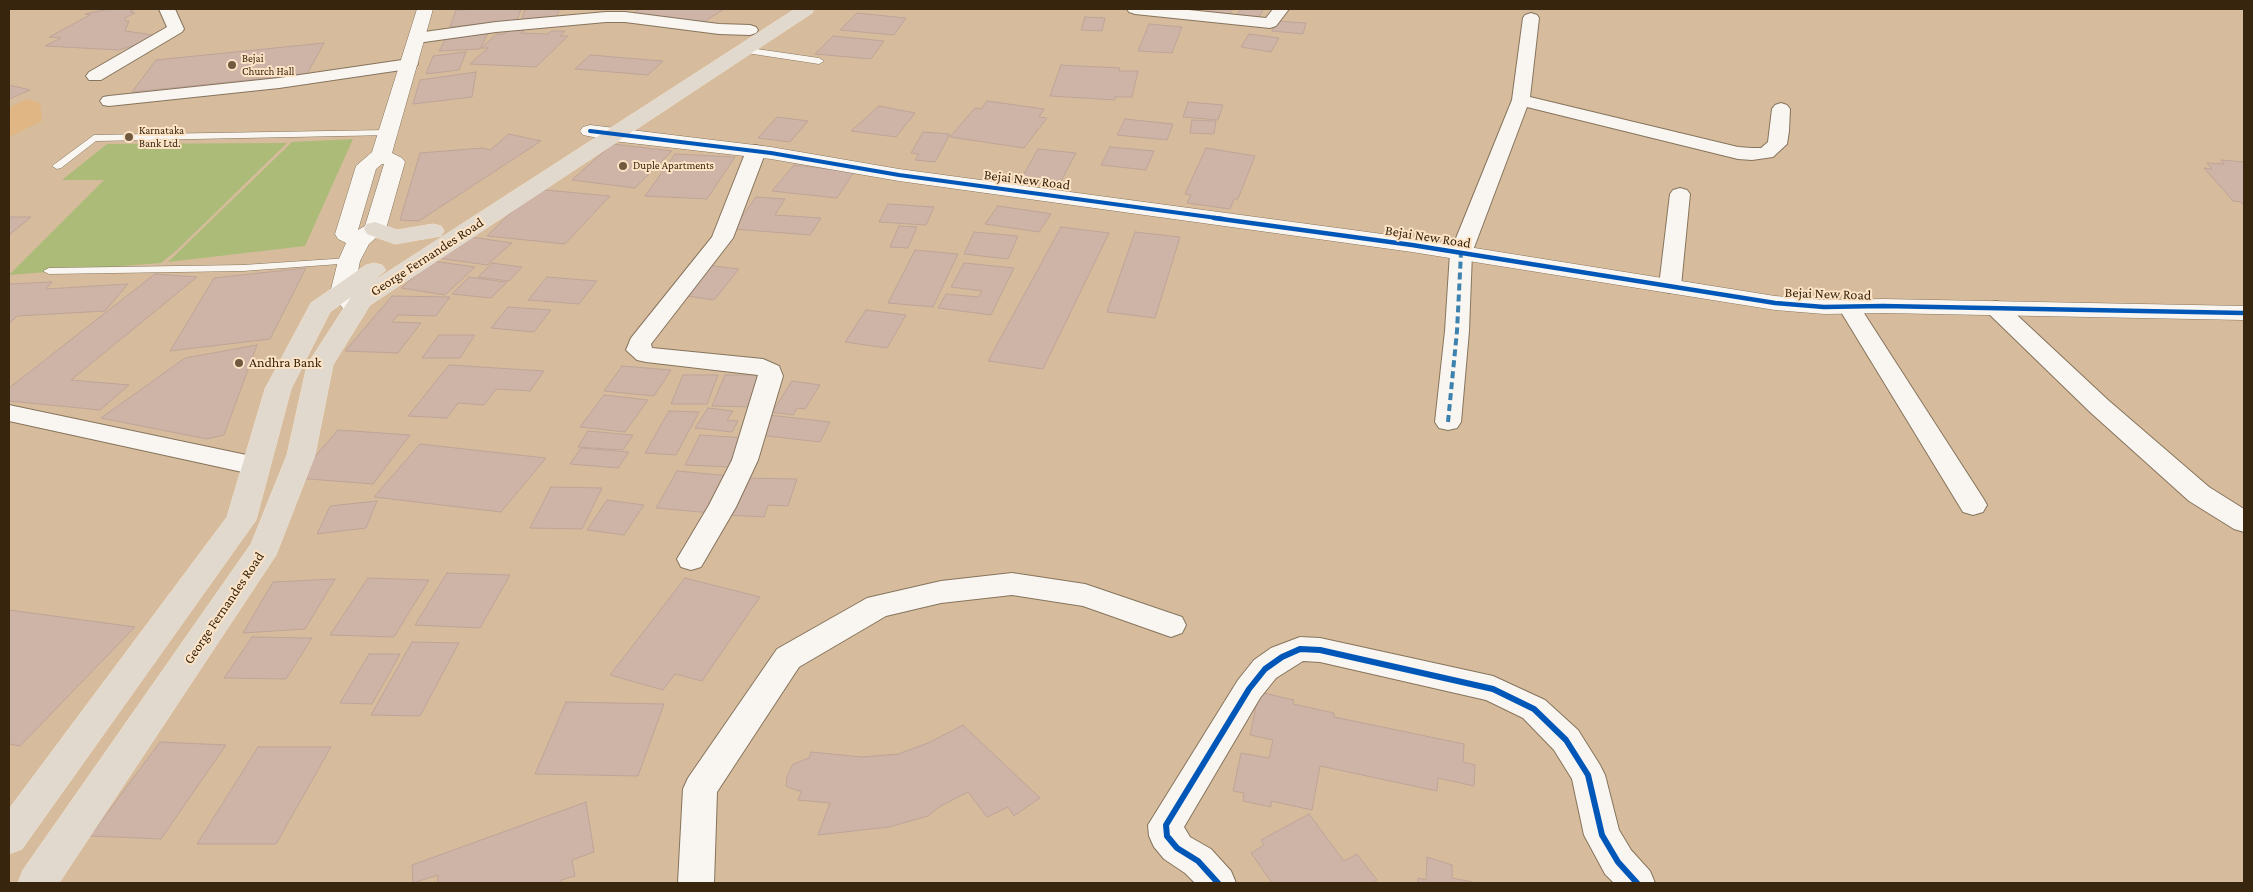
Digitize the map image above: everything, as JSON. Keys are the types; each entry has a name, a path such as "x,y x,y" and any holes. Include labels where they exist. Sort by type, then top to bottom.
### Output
{"main road":[{"name":"George Fernandes Road","path":"747,40 784,9"},
{"name":"George Fernandes Road","path":"9,837 241,520 278,389 320,308 349,300 361,300 601,133 747,40 806,9"},
{"name":"George Fernandes Road","path":"37,883 265,547 301,455 320,366 349,300 433,230 601,133"},
{"path":"367,234 395,237 433,230"}],"street":[{"path":"95,76 136,54 176,29 167,9"},
{"path":"367,234 346,234 366,166 381,155 424,9"},
{"path":"1135,9 1270,23 1281,9"},
{"path":"417,38 496,27 625,17 719,29 747,40"},
{"path":"1448,422 1457,330 1460,253 1521,100 1530,18"},
{"path":"109,101 280,83 409,64"},
{"path":"1521,100 1738,153 1752,154 1766,153 1777,144 1781,109"},
{"name":"Bejai New Road","path":"601,133 756,151 899,175 1137,206 1460,253 1775,303 1849,307 2244,313"},
{"path":"692,559 722,507 745,460 770,371 763,367 646,355 638,350 639,343 722,238 756,151"},
{"path":"349,300 349,261 367,234 395,162 381,155"},
{"path":"1670,286 1680,194"},
{"path":"1849,307 1973,505"},
{"path":"1996,308 2099,406 2198,494 2244,522"},
{"path":"9,413 256,466"},
{"path":"696,883 700,789 788,658 878,606 941,592 1012,584 1085,595 1171,625"},
{"path":"1218,883 1198,861 1177,848 1167,836 1166,825 1249,689 1265,669 1282,657 1300,649 1320,650 1493,689 1534,710 1566,740 1588,775 1602,835 1618,862 1637,883"}],"lane":[{"path":"747,40 818,61"},
{"path":"57,166 94,138 387,133"},
{"path":"49,271 243,268 349,261"}],"shaded area":[{"path":"27,99 40,103 42,121 9,137 9,108"}],"green space":[{"path":"353,139 305,246 168,262 292,142"},
{"path":"287,143 177,250 161,263 9,275 104,180 62,180 107,144"}],"building":[{"path":"109,9 135,9 130,12 135,13 125,18 125,21 129,21 125,31 154,35 139,44 119,50 45,46 61,38 49,37 90,15 85,14"},
{"path":"521,9 517,20 450,27 456,10"},
{"path":"525,9 559,9 557,17 536,20 522,19"},
{"path":"638,9 724,9 702,23 633,15"},
{"path":"1209,9 1233,9 1226,18 1204,15"},
{"path":"1241,9 1264,9 1258,18 1237,15"},
{"path":"857,13 906,18 894,35 840,30"},
{"path":"1085,17 1105,18 1102,31 1081,30"},
{"path":"1275,21 1306,23 1303,34 1272,31"},
{"path":"1149,24 1182,27 1172,53 1138,51"},
{"path":"511,28 526,29 521,33 547,34 552,31 565,31 560,36 568,36 536,67 470,64 488,48 481,48 497,34 504,34"},
{"path":"488,33 480,49 439,51 448,35"},
{"path":"1249,34 1279,38 1271,52 1241,47"},
{"path":"833,36 884,41 871,59 815,54"},
{"name":"Bejai Church Hall","path":"324,43 307,74 132,92 156,60"},
{"path":"466,52 459,70 426,74 433,56"},
{"path":"590,55 663,61 648,75 575,69"},
{"path":"1061,65 1120,68 1119,71 1138,71 1132,97 1115,97 1115,100 1050,96"},
{"path":"476,72 472,97 413,104 420,80"},
{"path":"9,85 30,90 9,99"},
{"path":"987,101 1044,109 1039,117 1047,118 1024,148 950,137 975,108 981,109"},
{"path":"1188,102 1223,105 1218,120 1183,117"},
{"path":"879,106 915,113 896,137 851,131"},
{"path":"777,117 808,121 790,142 758,138"},
{"path":"1125,119 1173,124 1167,140 1117,135"},
{"path":"1192,120 1216,121 1214,134 1190,133"},
{"path":"923,132 950,134 935,162 915,160 919,154 911,153"},
{"path":"509,134 541,141 419,221 400,220 420,153 482,148 490,150"},
{"name":"Duple Apartments","path":"612,144 672,151 635,188 572,180"},
{"path":"1110,147 1154,151 1146,170 1101,165"},
{"path":"1206,148 1255,156 1238,199 1234,199 1230,209 1187,203 1191,195 1185,194"},
{"path":"1038,149 1076,153 1060,183 1021,179"},
{"path":"675,154 735,157 707,199 645,196"},
{"path":"2221,160 2244,162 2244,206 2241,202 2233,201 2204,168 2212,169 2207,163 2224,164"},
{"path":"794,165 854,172 837,198 772,191"},
{"path":"535,189 610,196 565,244 487,236"},
{"path":"756,197 785,199 775,215 821,218 810,235 733,229"},
{"path":"888,204 934,207 926,225 879,222"},
{"path":"998,206 1051,214 1039,232 985,224"},
{"path":"9,217 31,217 9,235"},
{"path":"899,226 917,227 908,248 890,247"},
{"path":"1061,227 1109,233 1043,369 988,361"},
{"path":"974,232 1018,236 1008,259 964,254"},
{"path":"1135,232 1180,237 1155,318 1107,312"},
{"path":"464,236 512,243 487,265 438,258"},
{"path":"915,250 958,254 933,307 888,303"},
{"path":"432,261 475,267 445,295 401,288"},
{"path":"492,263 522,267 509,281 478,277"},
{"path":"964,263 1014,268 991,315 938,308 946,294 978,297 982,291 951,287"},
{"path":"706,265 739,269 714,300 680,295"},
{"path":"306,268 270,339 170,351 214,278"},
{"path":"155,274 197,277 71,380 129,385 100,410 9,401 9,388"},
{"path":"469,277 507,282 491,298 452,294"},
{"path":"547,277 597,281 579,304 528,300"},
{"path":"52,282 46,289 128,284 105,311 17,316 9,324 9,284"},
{"path":"392,296 450,297 436,316 398,315 392,322 421,323 398,353 345,351"},
{"path":"508,307 551,310 534,332 491,328"},
{"path":"866,310 906,315 887,348 845,342"},
{"path":"439,335 475,335 460,358 422,358"},
{"path":"257,345 224,435 207,439 101,418 185,358"},
{"path":"449,365 544,371 530,391 496,389 484,405 458,403 447,418 408,416"},
{"path":"622,366 671,370 654,396 604,391"},
{"path":"683,375 718,375 707,404 671,404"},
{"path":"725,375 763,375 752,407 712,406"},
{"path":"792,381 820,385 805,409 797,408 793,415 772,412"},
{"path":"604,395 648,400 625,432 580,427"},
{"path":"708,408 733,411 727,420 738,421 732,432 695,428"},
{"path":"669,411 699,412 676,455 645,453"},
{"path":"769,415 830,422 820,442 758,435"},
{"path":"338,430 410,435 373,484 296,478"},
{"path":"588,431 633,435 623,450 578,447"},
{"path":"700,435 746,438 732,467 685,465"},
{"path":"420,444 546,458 501,512 374,497"},
{"path":"581,448 629,452 618,468 570,464"},
{"path":"677,471 731,476 711,513 656,508"},
{"path":"741,478 797,479 788,506 768,505 764,517 726,515"},
{"path":"551,487 602,488 582,529 530,528"},
{"path":"607,500 644,505 624,535 587,530"},
{"path":"377,501 366,528 317,534 330,506"},
{"path":"447,573 510,575 480,628 415,625"},
{"path":"368,578 429,580 394,637 330,635"},
{"path":"685,578 760,597 702,681 675,674 663,690 610,675"},
{"path":"335,579 305,629 243,633 273,582"},
{"path":"9,610 135,627 20,746 9,744"},
{"path":"252,637 312,638 286,679 224,678"},
{"path":"412,642 459,643 420,716 371,715"},
{"path":"369,654 400,654 372,704 340,703"},
{"path":"1259,692 1294,700 1293,704 1334,713 1334,717 1464,744 1463,762 1475,765 1474,786 1438,778 1437,791 1320,766 1312,810 1271,801 1271,807 1243,801 1244,793 1233,791 1241,753 1269,758 1273,740 1250,735"},
{"path":"566,702 664,704 638,776 535,774"},
{"path":"963,725 1040,798 1014,816 1008,807 987,817 968,792 939,807 928,816 889,827 818,835 830,803 798,800 802,790 798,791 786,786 787,776 793,764 809,758 811,752 862,757 898,754 928,743"},
{"path":"160,742 226,745 161,839 90,836"},
{"path":"258,747 331,747 276,844 197,844"},
{"path":"586,802 594,852 572,860 575,876 561,880 562,883 438,883 438,875 413,883 412,865"},
{"path":"1309,814 1344,861 1357,854 1377,880 1371,883 1272,883 1251,853 1264,845 1261,840"},
{"path":"1427,857 1452,865 1452,878 1473,883 1418,883 1418,878 1426,880"}],"marked path":[{"path":"1448,422 1457,331 1461,253"}],"cycle path":[{"path":"590,131 771,153 899,175 1412,245 1775,303 1824,307 1883,306 2244,313"},
{"path":"1218,883 1198,861 1177,848 1167,836 1166,825 1249,689 1265,669 1282,657 1300,649 1320,650 1493,689 1534,709 1566,740 1588,775 1602,835 1618,862 1637,883"}],"place":[{"name":"Bejai Church Hall","path":"232,65"},
{"name":"Karnataka Bank Ltd.","path":"129,137"},
{"name":"Duple Apartments","path":"623,166"},
{"name":"Andhra Bank","path":"239,363"}]}
